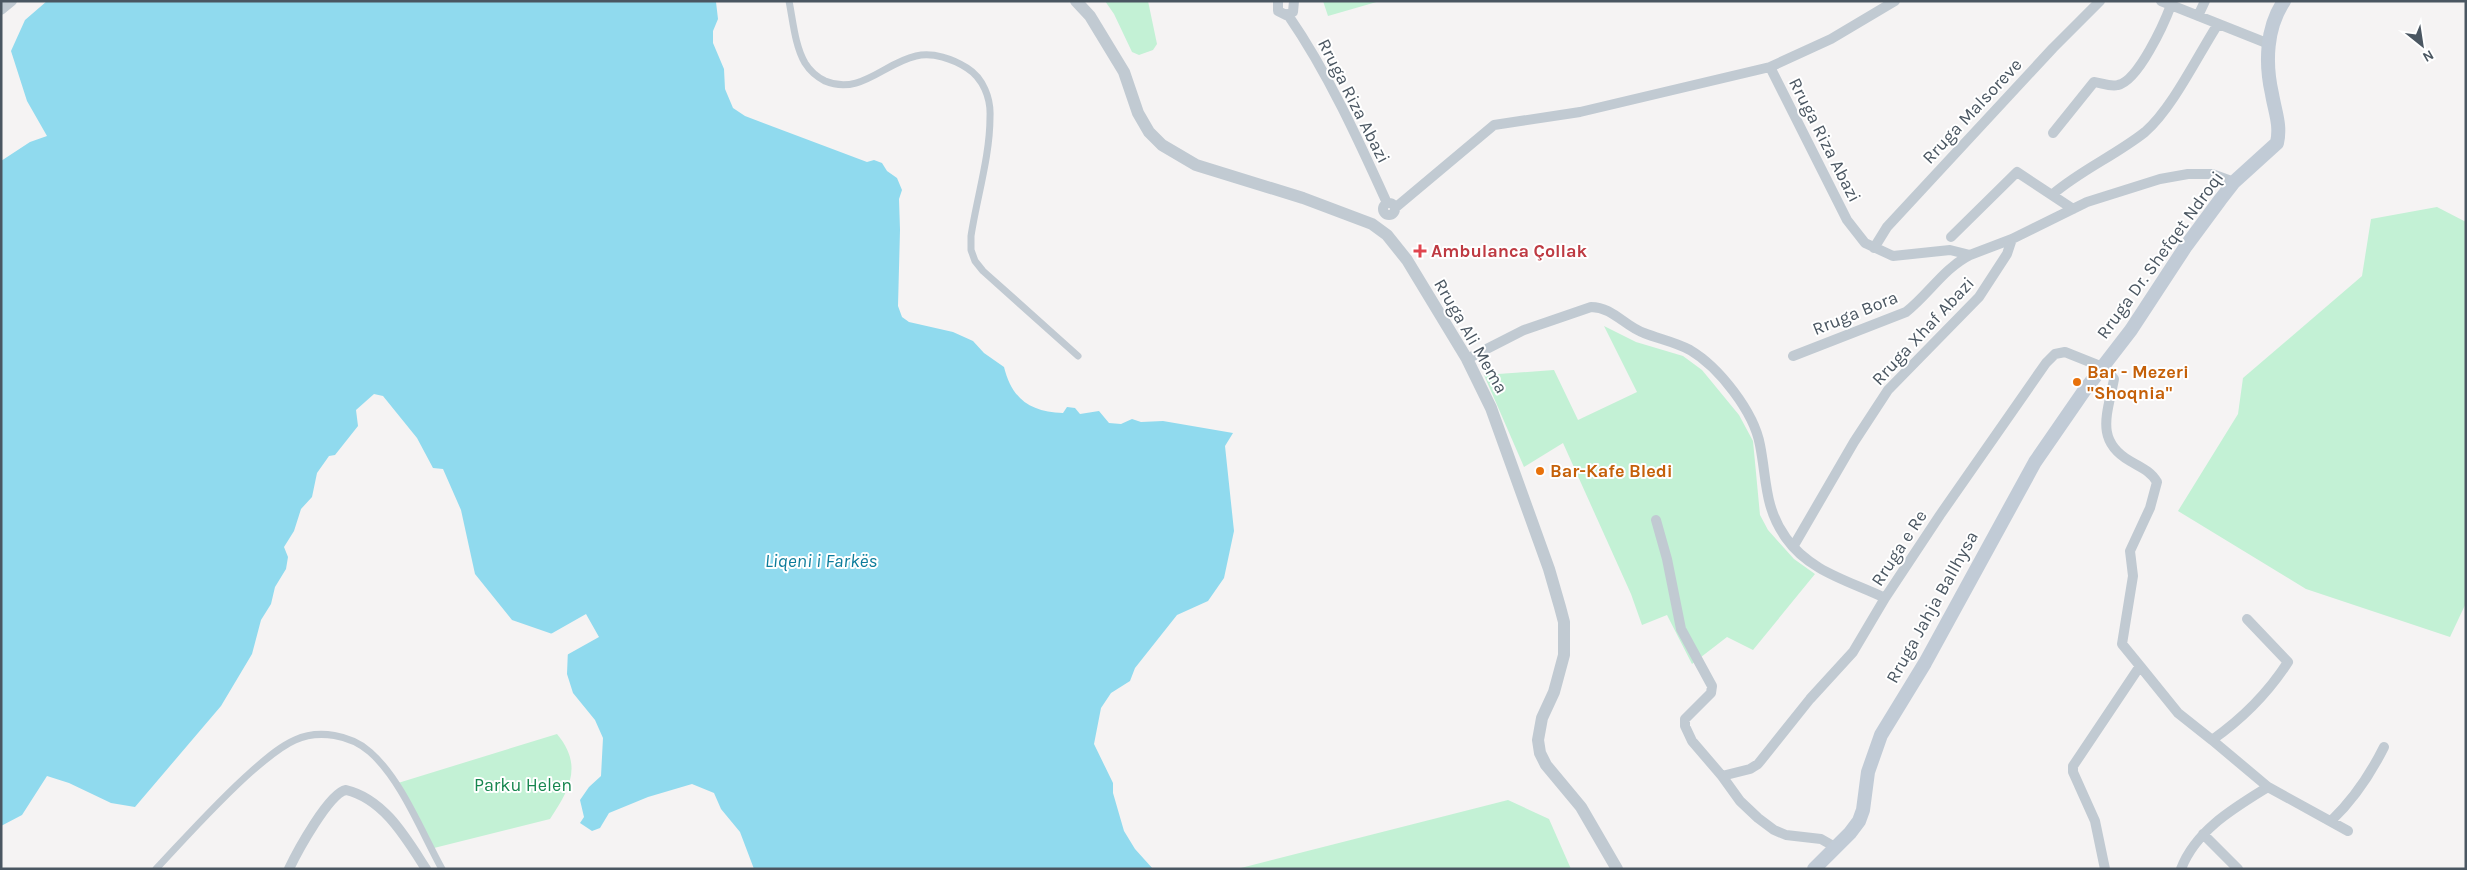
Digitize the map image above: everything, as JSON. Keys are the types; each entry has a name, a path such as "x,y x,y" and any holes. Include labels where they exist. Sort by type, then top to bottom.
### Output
{"main road":[{"name":"Rruga Dr. Shefqet Ndroqi","path":"2101,367 2131,330 2186,246 2224,204 2234,182 2277,143 2279,123 2268,72 2269,44 2273,22 2284,1"},
{"name":"Rruga Jahja Ballhysa","path":"1814,869 1859,821 1863,810 1868,772 1887,723 1925,663 1975,568 2035,462 2101,367"}],"street":[{"path":"1,10 12,1"},
{"path":"789,1 800,52 805,63 812,73 832,83 851,85 861,82 917,56 945,58 958,62 973,72 982,83 988,98 990,116 989,139 971,236 971,250 975,262 988,277 1078,356"},
{"name":"Rruga Ali Mema","path":"1076,1 1090,16 1124,72 1138,113 1149,132 1162,145 1196,165 1312,201 1362,219 1379,229 1394,243 1407,260 1467,359 1492,408 1549,569 1564,622 1564,654 1554,692 1542,718 1538,740 1540,753 1546,766 1581,807 1617,869"},
{"name":"Rruga Riza Abazi","path":"1278,1 1278,12 1288,15 1307,44 1350,123 1391,205 1494,125 1580,112 1770,67 1847,220 1859,237 1874,248 1893,256 1950,250 1970,255"},
{"path":"1288,15 1295,9 1294,1"},
{"path":"1770,67 1831,39 1895,1"},
{"name":"Rruga Malsoreve","path":"1874,248 1887,227 2053,48 2100,1"},
{"path":"2198,16 2205,1"},
{"path":"2053,133 2094,82 2110,86 2125,82 2142,61 2155,39 2166,3 2269,44"},
{"path":"2053,194 2097,162 2145,132 2156,121 2167,108 2218,24"},
{"path":"1951,237 2017,172 2073,209"},
{"path":"1970,255 2012,239 2073,209 2121,190 2188,174 2212,174 2234,182"},
{"path":"1379,229 1386,215 1383,209 1391,205"},
{"name":"Rruga Xhaf Abazi","path":"1793,547 1854,442 1888,390 1979,298 2007,254 2012,239"},
{"name":"Rruga Bora","path":"1793,356 1906,312 1919,302 1948,270 1970,255"},
{"path":"1467,359 1524,330 1591,307 1600,307 1609,311 1632,328 1671,341 1689,350 1706,360 1752,418 1760,445 1767,498 1771,511 1793,547 1825,572 1885,598"},
{"name":"Rruga e Re","path":"1722,776 1750,769 1758,764 1810,699 1853,652 1885,598 2046,363 2055,354 2065,352 2101,367"},
{"name":"Rruga Dr. Shefqet Ndroqi","path":"2101,367 2110,373 2114,379 2106,420 2105,431 2108,440 2122,456 2145,469 2157,482 2150,508 2130,551 2133,576 2122,644 2140,666"},
{"path":"1656,520 1667,559 1681,629 1712,686 1711,694 1684,723 1692,741 1746,808 1774,830 1797,838 1821,839 1835,848"},
{"path":"2212,740 2255,704 2273,684 2288,662 2247,619"},
{"path":"2105,869 2094,821 2073,772 2073,766 2140,666 2178,713 2268,787 2348,831"},
{"path":"156,869 235,786 271,754 296,739 325,734 344,737 359,745 370,752 384,768 442,869"},
{"path":"2331,821 2371,773 2384,747"},
{"path":"2181,869 2194,842 2230,812 2268,787"},
{"path":"289,869 306,837 335,794 346,790 371,799 383,811 426,869"},
{"path":"2203,834 2238,869"}],"green space":[{"path":"1105,1 1148,1 1157,44 1153,50 1139,55 1132,52 1114,14"},
{"path":"1323,1 1380,1 1328,16"},
{"path":"2437,207 2466,222 2466,603 2450,637 2306,589 2178,511 2238,414 2243,378 2362,276 2371,219"},
{"path":"1604,326 1636,342 1683,356 1702,370 1739,415 1753,441 1760,515 1768,530 1794,559 1815,574 1753,650 1727,637 1692,664 1667,615 1642,625 1631,594 1563,443 1524,467 1484,375 1554,370 1578,420 1637,392"},
{"name":"Parku Helen","path":"557,734 570,756 571,777 563,797 550,819 434,848 398,783"},
{"path":"1508,800 1549,819 1571,869 1237,869"}],"water":[{"name":"Liqeni i Farkës","path":"47,1 716,2 718,19 713,31 713,43 724,69 725,89 733,108 745,116 867,162 874,160 882,163 887,171 897,178 902,190 899,199 898,306 902,317 909,322 953,332 973,341 984,353 1004,367 1007,378 1017,395 1024,402 1041,410 1063,413 1067,407 1075,408 1080,414 1099,411 1109,423 1121,424 1132,419 1141,422 1163,421 1233,433 1225,446 1234,531 1224,578 1208,601 1177,615 1135,668 1130,681 1111,693 1101,708 1094,744 1113,783 1113,793 1124,831 1135,849 1153,869 754,869 740,832 721,809 714,793 692,784 648,797 609,813 600,828 592,831 580,823 584,817 580,800 589,787 601,776 603,738 595,720 573,693 567,674 568,649 561,637 512,620 475,574 461,510 443,469 433,468 417,438 383,396 374,394 356,410 358,426 335,455 329,456 317,473 312,497 301,509 294,531 284,547 288,557 286,569 275,587 271,604 261,620 252,654 221,706 135,807 111,803 69,783 47,776 22,815 1,826 1,161 30,142 47,136 27,101 11,51 25,20"}],"pier":[{"path":"586,614 599,637 565,656 565,650 560,639 549,635"}],"place":[{"name":"Ambulanca Çollak","path":"1420,251"},
{"name":"Bar - Mezeri \"Shoqnia\"","path":"2077,382"},
{"name":"Bar-Kafe Bledi","path":"1540,471"}]}
